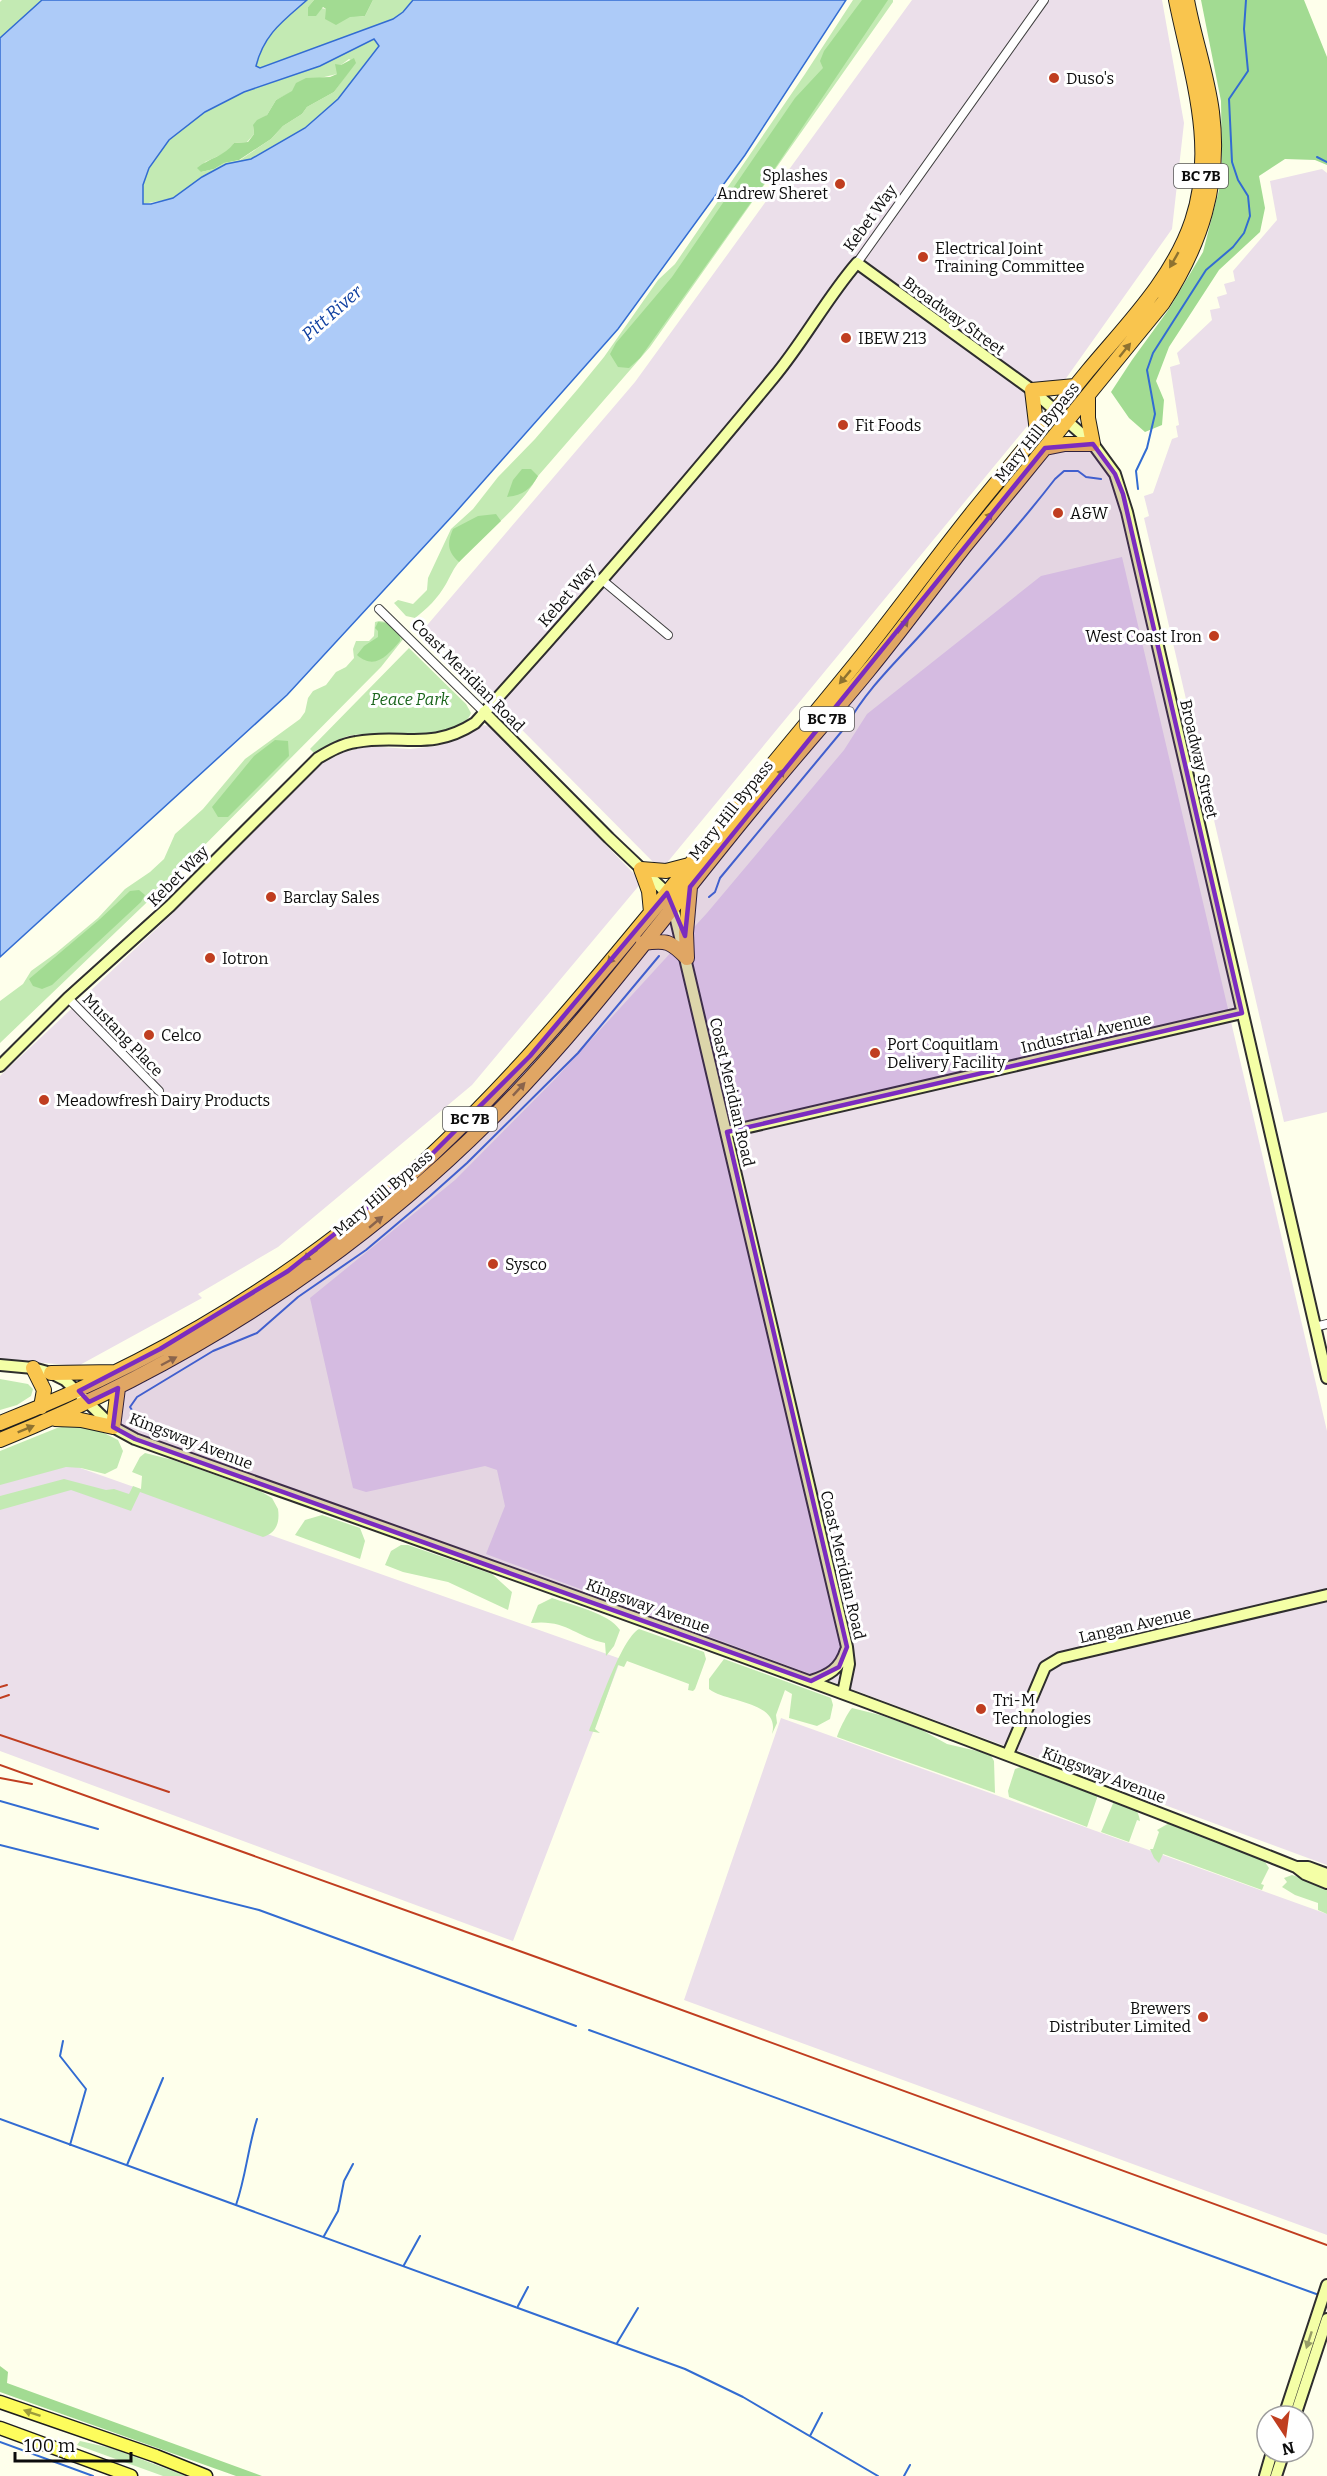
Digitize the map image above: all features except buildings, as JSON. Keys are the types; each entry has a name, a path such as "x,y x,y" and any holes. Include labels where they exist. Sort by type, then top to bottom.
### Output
{"highway":[{"name":"Mary Hill Bypass","path":"0,1423 79,1391 219,1315 288,1271 362,1216 481,1109 530,1056 667,893 856,664 1037,432 1162,281 1186,238 1194,215 1203,160 1196,87 1176,0"},
{"name":"Mary Hill Bypass","path":"0,1440 118,1388 220,1332 297,1282 371,1227 429,1178 490,1120 536,1071 674,907 759,800 866,673 1163,303 1186,267 1204,219 1214,162 1212,113 1187,0"},
{"path":"1037,432 1032,390 1076,386"},
{"path":"1045,448 1065,444 1093,444 1088,418 1088,396"},
{"path":"651,912 649,891 641,870 666,871 690,865"},
{"path":"687,958 686,933 690,887"},
{"path":"643,943 664,940 674,945 687,958"},
{"path":"33,1368 44,1390 41,1407"},
{"path":"51,1373 117,1372"},
{"path":"52,1419 81,1420 113,1427 118,1388"}],"main road":[{"path":"0,2402 156,2456 206,2476"},
{"path":"0,2428 132,2476"}],"street":[{"name":"Kebet Way","path":"0,1066 68,998 170,906 318,758 332,749 355,742 422,741 443,737 464,730 484,712 776,375 830,296 857,263 1044,0"},
{"name":"Broadway Street","path":"857,263 1032,390 1093,444 1112,468 1123,494 1327,1378"},
{"path":"601,579 668,635"},
{"name":"Coast Meridian Road","path":"379,609 641,870 667,893 674,907 847,1647 849,1664 843,1693"},
{"name":"Mustang Place","path":"68,998 159,1091"},
{"name":"Industrial Avenue","path":"727,1132 1242,1013"},
{"path":"1315,1327 1327,1324"},
{"name":"Kingsway Avenue","path":"0,1365 33,1368 51,1373 79,1391 113,1427 135,1439 811,1681 1008,1754 1296,1867 1305,1874 1327,1883"},
{"name":"Langan Avenue","path":"1008,1754 1045,1667 1060,1658 1327,1595"},
{"path":"811,1681 839,1667 847,1647"},
{"name":"Kingsway Avenue","path":"1296,1867 1308,1867 1327,1874"},
{"path":"1288,2404 1327,2285"},
{"path":"1299,2404 1327,2319"}],"highlighted area":[{"path":"1093,444 1115,474 1123,494 1242,1013 727,1132 847,1647 839,1667 811,1681 135,1439 113,1427 118,1388 89,1402 79,1391 160,1349 288,1271 419,1167 530,1056 667,893 685,936 690,887 1045,448"}],"shaded area":[{"path":"912,0 1162,0 1184,123 1172,229 1062,384 661,870 423,630 635,382"},
{"path":"1322,169 1327,173 1327,1112 1284,1122 1144,518 1149,516 1144,496 1153,493 1172,439 1178,437 1176,426 1179,425 1170,367 1180,364 1177,353 1212,320 1210,310 1220,308 1217,297 1227,294 1224,284 1235,281 1233,271 1277,220 1270,181"},
{"path":"1122,557 1327,1431 1327,1865 486,1554 505,1506 497,1470 485,1466 366,1492 353,1488 310,1298 455,1180 556,1078 707,913 844,750 867,714 1041,576"},
{"path":"482,725 490,726 642,882 472,1085 278,1247 198,1294 202,1298 78,1366 0,1359 0,1076 171,915 323,763 342,753 367,746 410,749 437,746 457,739"},
{"path":"18,1446 621,1659 513,1941 0,1751 0,1453"},
{"path":"781,1718 1327,1914 1327,2235 684,2000"}],"green space":[{"path":"2,0 55,0 0,49 0,2"},
{"path":"295,0 314,0 308,7 365,16 373,0 438,0 332,130 170,199 143,204 142,187 165,140","holes":["349,59 355,63 334,92 307,107 302,114 283,126 271,139 240,160 224,163 214,169 201,172 205,162 229,151 234,143 247,142 254,134 253,126 267,115 276,100 320,78 337,74 341,65"]},
{"path":"314,0 373,0 365,16 350,17 336,25 325,19 326,9 323,7 316,16 308,16 308,7"},
{"path":"853,0 893,0 893,2 650,347 538,476 521,500 458,563 432,603 415,618 406,616 394,603 398,600 413,604 427,590 428,578 451,529 473,509 498,477 535,439 577,390 604,357 658,280 675,264"},
{"path":"862,0 888,0 769,177 640,358 629,368 618,367 610,354 616,343 672,277 795,98 823,68 820,61 824,51"},
{"path":"1201,0 1304,0 1327,57 1327,165 1315,160 1285,159 1259,176 1265,208 1260,232 1219,270 1169,347 1156,381 1164,400 1162,425 1145,432 1129,418 1111,392 1169,309 1203,252 1219,190 1222,163 1221,101"},
{"path":"354,58 356,63 334,92 307,107 302,114 283,126 271,139 239,160 201,172 197,168 226,151 234,143 248,142 254,134 253,125 257,120 267,115 276,100 292,91 296,83 306,78 330,77 337,74 335,64 341,65"},
{"path":"522,469 531,469 538,476 526,491 507,497 513,480"},
{"path":"496,514 501,521 459,562 449,547 453,529 478,516"},
{"path":"375,622 388,622 404,638 381,667 166,884 0,1043 0,1001 23,984 31,971 98,918 125,889 164,859 175,834 203,809 245,759 300,719 313,691 326,685 336,672 346,667 354,658 353,649 356,641 369,641 374,636"},
{"path":"378,622 387,623 397,629 400,641 386,656 370,662 357,655 364,646 378,637 378,631 375,628"},
{"name":"Peace Park","path":"409,648 466,704 471,713 463,723 434,733 348,736 335,741 315,754 310,749"},
{"path":"275,740 288,741 289,756 228,817 218,817 212,807 254,756"},
{"path":"139,890 145,895 141,902 52,985 42,989 33,986 29,979 130,891"},
{"path":"0,1379 28,1384 33,1389 31,1396 17,1405 0,1410"},
{"path":"71,1425 94,1428 118,1440 123,1451 117,1468 105,1474 66,1467 0,1485 0,1451 57,1428"},
{"path":"145,1453 173,1460 260,1491 272,1498 278,1509 276,1527 263,1537 140,1492 131,1511 71,1490 0,1510 0,1496 64,1479 129,1494 133,1486 141,1489 142,1476 132,1472 140,1457"},
{"path":"322,1515 360,1528 365,1541 360,1559 295,1535 305,1520"},
{"path":"401,1545 408,1545 492,1574 512,1592 508,1610 448,1582 403,1572 385,1565 391,1551"},
{"path":"552,1598 599,1614 615,1624 620,1630 614,1646 606,1656 605,1643 553,1623 531,1623 538,1605"},
{"path":"639,1629 704,1652 706,1659 695,1689 688,1690 689,1684 627,1661 624,1667 618,1665 595,1729 600,1733 589,1731 618,1660 632,1635"},
{"path":"724,1659 831,1698 833,1705 830,1719 817,1726 789,1718 792,1694 785,1690 772,1734 773,1723 761,1709 709,1689 709,1679"},
{"path":"852,1708 920,1729 947,1744 990,1754 994,1761 995,1793 837,1737"},
{"path":"1023,1766 1097,1794 1087,1827 1009,1797 1008,1791 1015,1769"},
{"path":"1114,1801 1132,1807 1139,1816 1140,1821 1137,1820 1129,1842 1101,1832"},
{"path":"1171,1822 1263,1859 1269,1868 1261,1884 1264,1885 1262,1890 1163,1854 1159,1863 1150,1849 1153,1849 1159,1832 1157,1830"},
{"path":"1292,1875 1327,1886 1327,1914 1318,1910 1318,1903 1295,1895 1282,1887 1287,1882 1284,1878"},
{"path":"0,2366 8,2372 7,2383 262,2476 236,2476 0,2392"},
{"path":"80,2441 111,2448 186,2476 163,2476 77,2445"}],"water":[{"name":"Pitt River","path":"42,0 307,0 269,37 256,66 260,68 393,19 403,12 413,0 846,0 745,155 618,329 455,513 287,695 0,957 0,38","holes":["374,39 379,46 338,99 305,128 251,159 226,164 202,177 173,198 143,204 143,185 149,168 169,140 205,112 244,92 320,66"]}],"waterway":[{"path":"1138,489 1136,471 1147,448 1155,414 1147,370 1153,353 1206,270 1233,247 1244,233 1250,216 1248,196 1238,180 1232,162 1229,99 1248,71 1244,29 1246,0"},
{"path":"1317,157 1327,162"},
{"path":"709,897 715,892 720,878 847,725 873,688 990,557 1055,479 1064,471 1078,471 1086,477 1101,479"},
{"path":"155,1425 130,1407 137,1397 213,1351 257,1333 298,1297 366,1250 430,1196 467,1163 578,1053 659,956"},
{"path":"0,1801 98,1829"},
{"path":"0,1845 259,1910 576,2026"},
{"path":"589,2030 1319,2295"},
{"path":"63,2041 60,2056 86,2089 70,2145"},
{"path":"127,2165 163,2078"},
{"path":"0,2119 685,2369 743,2397 878,2476"},
{"path":"236,2205 257,2119"},
{"path":"324,2236 338,2211 344,2181 353,2164"},
{"path":"404,2265 420,2236"},
{"path":"518,2306 528,2287"},
{"path":"617,2343 638,2308"},
{"path":"810,2436 822,2413"},
{"path":"0,2442 93,2476"},
{"path":"904,2476 910,2465"}],"railway":[{"path":"0,1687 7,1685"},
{"path":"0,1698 9,1695"},
{"path":"0,1735 169,1792"},
{"path":"0,1765 539,1958 1327,2245"},
{"path":"0,1778 32,1784"}],"place":[{"name":"Duso's","path":"1054,78"},
{"name":"Splashes Andrew Sheret","path":"840,184"},
{"name":"Electrical Joint Training Committee","path":"923,257"},
{"name":"IBEW 213","path":"846,338"},
{"name":"Fit Foods","path":"843,425"},
{"name":"A&W","path":"1058,513"},
{"name":"West Coast Iron","path":"1214,636"},
{"name":"Barclay Sales","path":"271,897"},
{"name":"Iotron","path":"210,958"},
{"name":"Celco","path":"149,1035"},
{"name":"Port Coquitlam Delivery Facility","path":"875,1053"},
{"name":"Meadowfresh Dairy Products","path":"44,1100"},
{"name":"Sysco","path":"493,1264"},
{"name":"Tri-M Technologies","path":"981,1709"},
{"name":"Brewers Distributer Limited","path":"1203,2017"}]}
